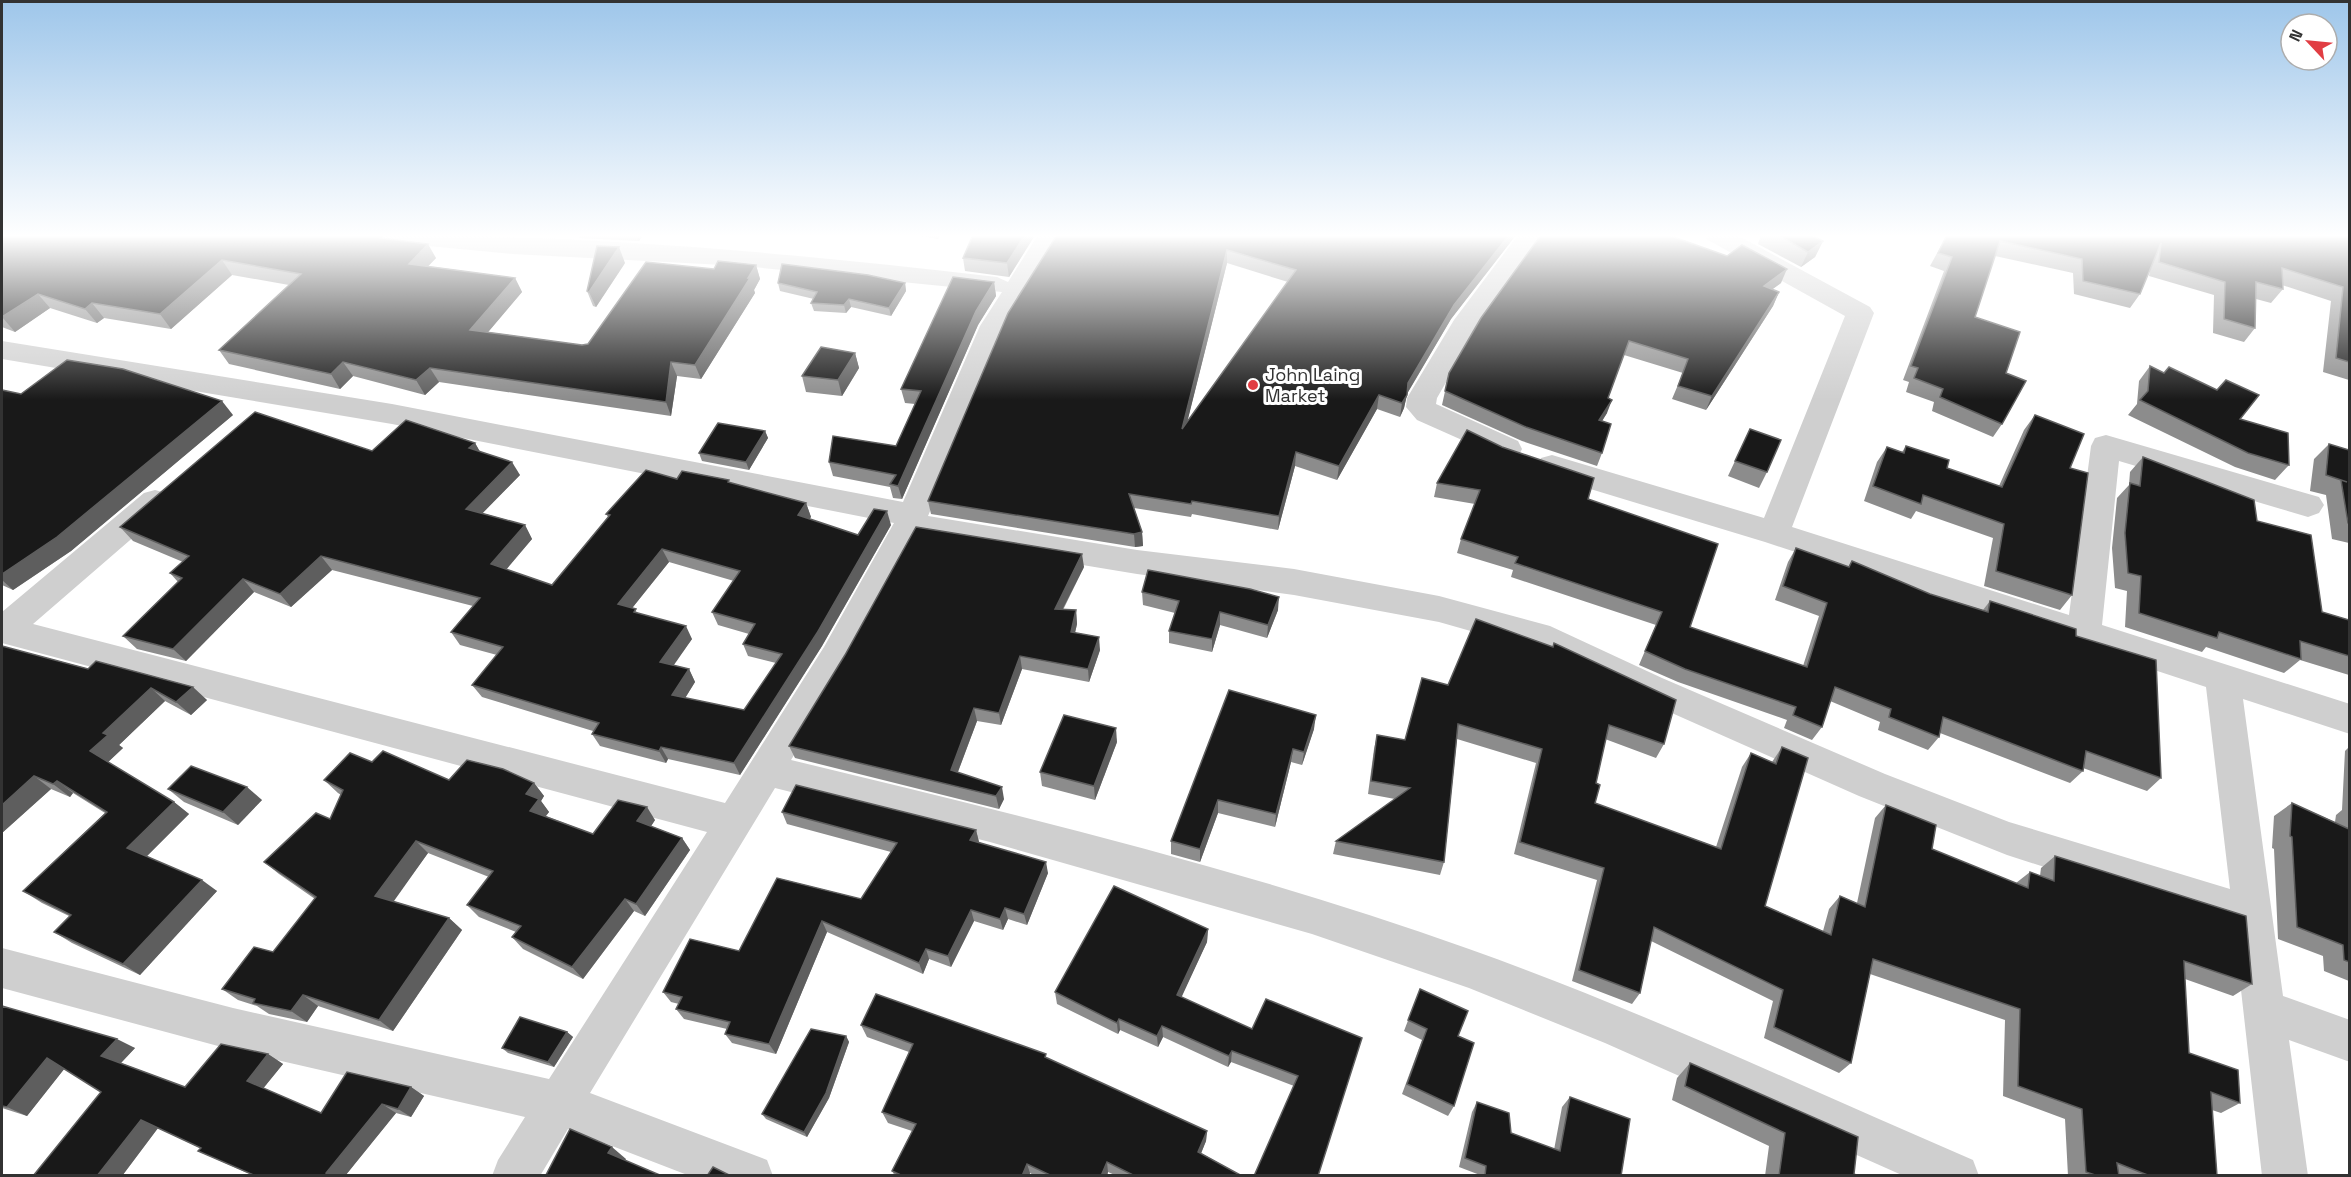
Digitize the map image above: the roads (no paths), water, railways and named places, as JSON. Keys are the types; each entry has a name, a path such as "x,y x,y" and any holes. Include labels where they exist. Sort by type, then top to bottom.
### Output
{"street":[{"path":"514,1176 557,1103 836,657 911,520 994,326 1015,290"},
{"path":"1492,290 1458,337 1422,398 1422,407 1427,413 1510,451 1545,463 1774,534 2349,719"},
{"path":"1774,534 1860,313 1818,290"},
{"path":"2,350 392,414 911,520 1137,562 1294,582 1439,609 1550,640 1650,688 1872,784 1997,834 2253,915"},
{"path":"252,418 279,395"},
{"path":"2084,633 2106,446 2308,505"},
{"path":"2,630 172,486"},
{"path":"2,630 734,822"},
{"path":"2223,679 2285,1176"},
{"path":"765,770 990,825 1312,915 1470,969 1617,1028 1958,1176"},
{"path":"2,968 233,1029 557,1103 751,1176"},
{"path":"2266,1011 2349,1041"}],"place":[{"name":"John Laing Market","path":"1253,385"}]}
